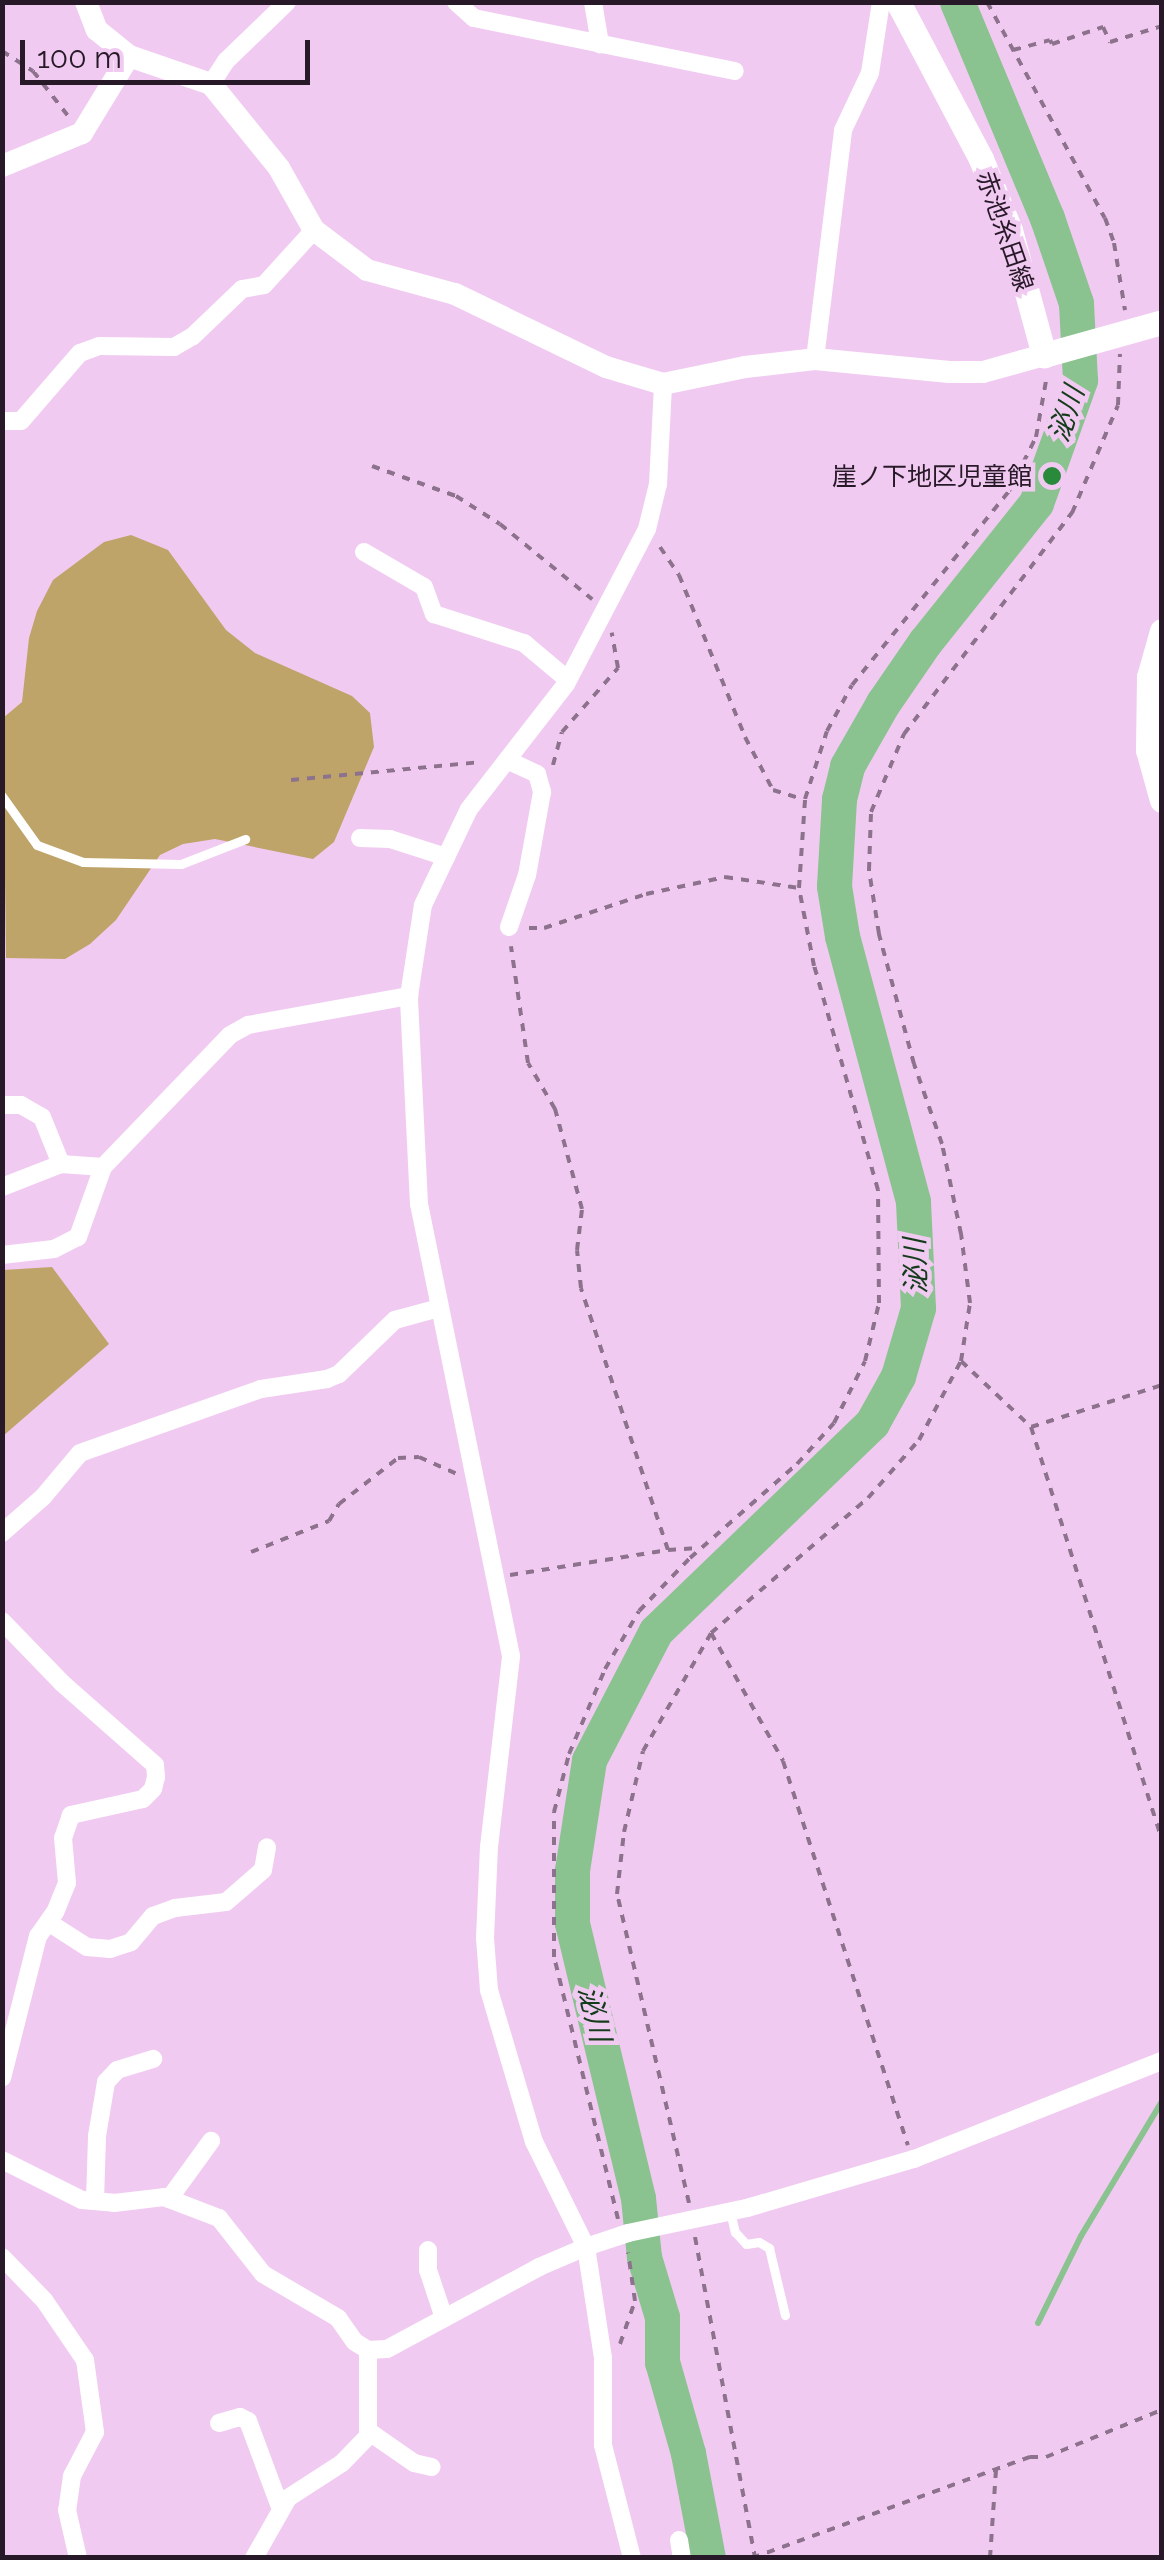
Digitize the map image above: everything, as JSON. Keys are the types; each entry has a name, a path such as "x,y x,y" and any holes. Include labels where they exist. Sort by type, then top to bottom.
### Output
{"main road":[{"name":"赤池糸田線","path":"898,2 981,159 1010,230 1050,354"},
{"path":"1050,354 1162,322"},
{"path":"1162,632 1149,676 1148,750 1162,800"}],"street":[{"path":"86,2 97,30 128,56 211,84 279,168 314,230 367,270 455,294 606,367 663,384 745,366 815,358 984,372 1050,354"},
{"path":"211,84 239,46 287,2"},
{"path":"456,2 474,18 735,71"},
{"path":"593,2 600,44"},
{"path":"815,358 843,130 870,73 881,2"},
{"path":"2,166 82,133 128,56"},
{"path":"2,420 21,421 64,366 80,353 99,346 174,347 193,336 242,290 264,285 314,230"},
{"path":"632,2558 603,2446 603,2358 586,2246 534,2142 489,1990 485,1938 489,1847 511,1656 416,1185 410,996 417,927 469,809 568,680 644,535 658,484 663,384"},
{"path":"364,552 424,587 434,614 524,643 568,680"},
{"path":"507,760 537,774 542,792 528,876 509,927"},
{"path":"360,838 390,840 446,858"},
{"path":"2,1256 54,1249 78,1237 103,1167 230,1035 248,1026 410,996"},
{"path":"2,1105 20,1104 42,1117 61,1164"},
{"path":"2,1187 61,1164 103,1167"},
{"path":"2,1533 43,1498 80,1453 261,1389 327,1379 339,1374 395,1320 439,1308"},
{"path":"2,1622 74,1694 155,1765 153,1789 143,1799 71,1815 63,1838 67,1883 38,1936 2,2078"},
{"path":"48,1922 87,1947 120,1946 131,1942 153,1916 175,1908 226,1902 263,1870 266,1847"},
{"path":"95,2201 97,2136 106,2082 117,2070 153,2059"},
{"path":"2,2160 82,2200 169,2199 219,2218 263,2274 338,2318 355,2342 368,2350 387,2349 586,2246 730,2211 914,2158 1162,2061"},
{"path":"169,2199 211,2141"},
{"path":"428,2250 428,2270 444,2318"},
{"path":"2,2258 44,2300 85,2360 96,2432 72,2476 67,2510 78,2558"},
{"path":"254,2558 280,2508 353,2453 368,2431 368,2350"},
{"path":"219,2423 240,2416 248,2421 280,2508"},
{"path":"368,2431 414,2463 432,2467"}],"lane":[{"path":"2,796 38,844 82,862 181,864 245,839"},
{"path":"730,2211 735,2232 746,2244 759,2242 770,2248 785,2315"}],"path":[{"path":"988,2 1105,218 1122,285 1118,406 1072,513 904,734 871,812 868,870 879,934 942,1144 961,1234 970,1303 961,1361 919,1440 868,1498 712,1633 643,1751 624,1832 616,1894 693,2220 754,2557 1030,2457 1046,2457 1162,2410"},
{"path":"1013,50 1050,40 1052,44 1103,27 1110,42 1162,26"},
{"path":"2,51 32,71 82,133"},
{"path":"616,2359 635,2301 625,2234 554,1957 554,1812 569,1754 605,1669 639,1611 701,1548 797,1464 834,1423 865,1360 879,1304 878,1190 814,966 799,888 804,799 826,730 852,685 1009,490 1036,437 1050,354"},
{"path":"372,466 456,496 500,524 594,600 618,651 618,668 562,732 550,784 542,792"},
{"path":"644,535 656,542 680,575 745,737 773,790 804,799"},
{"path":"291,780 507,760"},
{"path":"668,1550 580,1288 577,1250 582,1209 555,1109 528,1063 509,927 544,928 646,894 725,877 799,888"},
{"path":"961,1361 1031,1427 1162,1840"},
{"path":"1031,1427 1162,1385"},
{"path":"251,1552 329,1521 338,1504 398,1458 419,1457 476,1479"},
{"path":"498,1578 547,1566 701,1548"},
{"path":"712,1633 782,1761 914,2158"},
{"path":"990,2558 996,2470"}],"shaded area":[{"path":"131,535 168,550 226,630 255,653 352,696 370,713 374,747 334,842 313,859 215,839 183,844 160,855 116,920 90,944 65,959 6,958 3,718 22,702 29,638 53,580 104,542"},
{"path":"52,1267 109,1344 3,1436 3,1270"}],"waterway":[{"name":"泌川","path":"708,2558 688,2453 662,2362 662,2317 644,2257 638,2198 572,1923 572,1870 589,1760 656,1631 872,1423 898,1376 918,1308 913,1201 842,936 834,886 839,799 847,766 883,703 925,642 1036,503 1080,380 1076,303 1047,218 957,2"},
{"path":"1038,2323 1081,2236 1162,2101"}],"place":[{"name":"崖ノ下地区児童館","path":"1052,476"}]}
